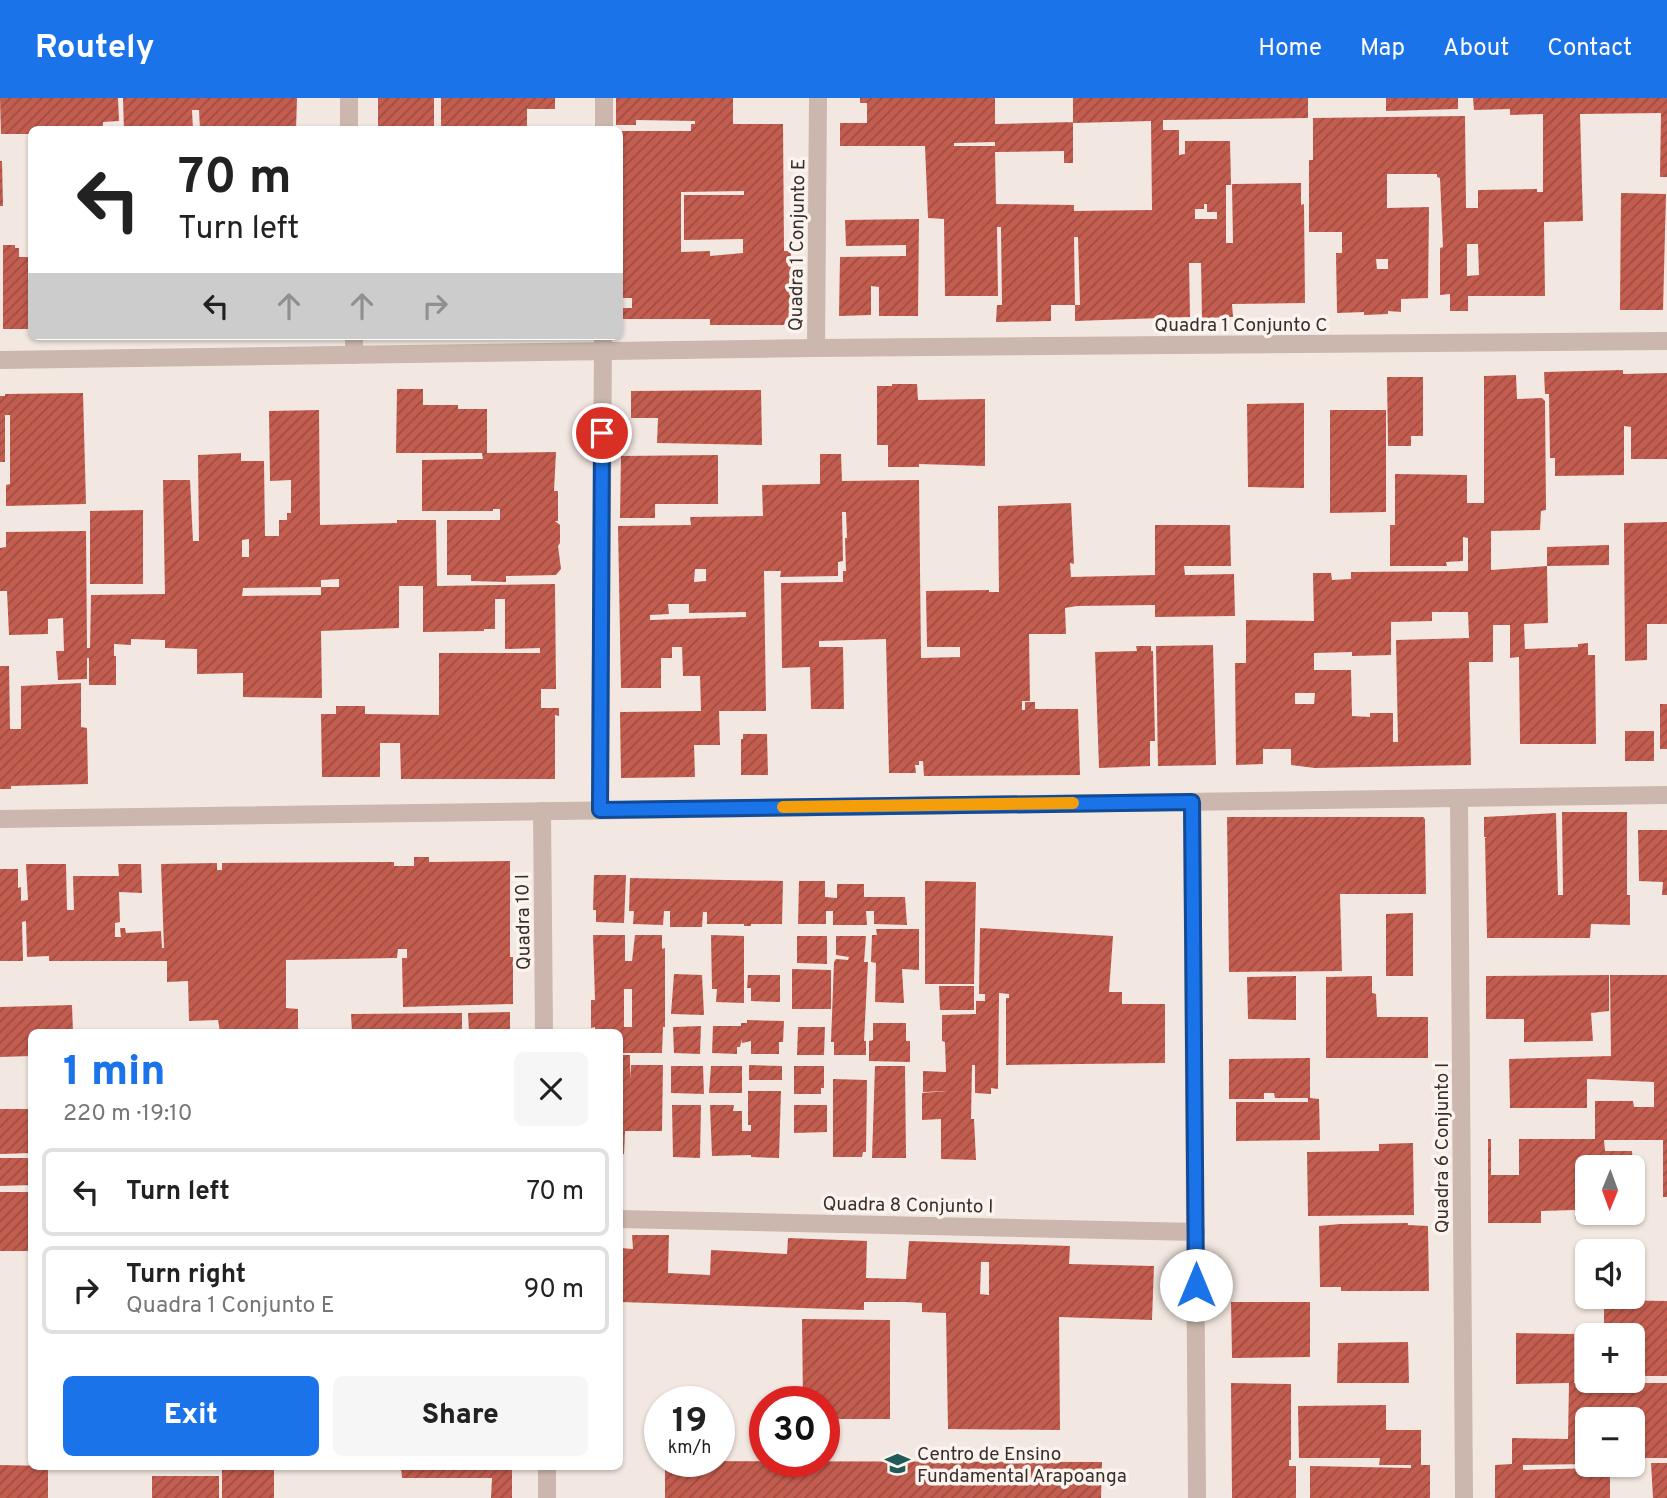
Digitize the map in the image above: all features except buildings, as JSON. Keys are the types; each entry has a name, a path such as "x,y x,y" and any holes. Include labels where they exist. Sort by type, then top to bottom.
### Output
{"street":[{"path":"349,98 349,126"},
{"path":"604,98 604,126"},
{"name":"Quadra 1 Conjunto E","path":"0,360 354,355 603,344 816,348 818,98"},
{"path":"354,340 354,355"},
{"name":"Quadra 1 Conjunto C","path":"816,348 1667,341"},
{"path":"600,810 603,344"},
{"path":"0,819 1667,794"},
{"name":"Quadra 6 Conjunto I","path":"1460,798 1464,1498"},
{"path":"1192,802 1197,1498"},
{"name":"Quadra 10 I","path":"542,811 544,1029"},
{"name":"Quadra 8 Conjunto I","path":"623,1219 1196,1232"},
{"path":"547,1470 547,1498"}],"slow traffic":[{"path":"783,807 1073,803"}],"place":[{"name":"Centro de Ensino Fundamental Arapoanga","path":"897,1464"}],"route":[{"path":"602,433 600,810 1192,802 1196,1285"}]}
